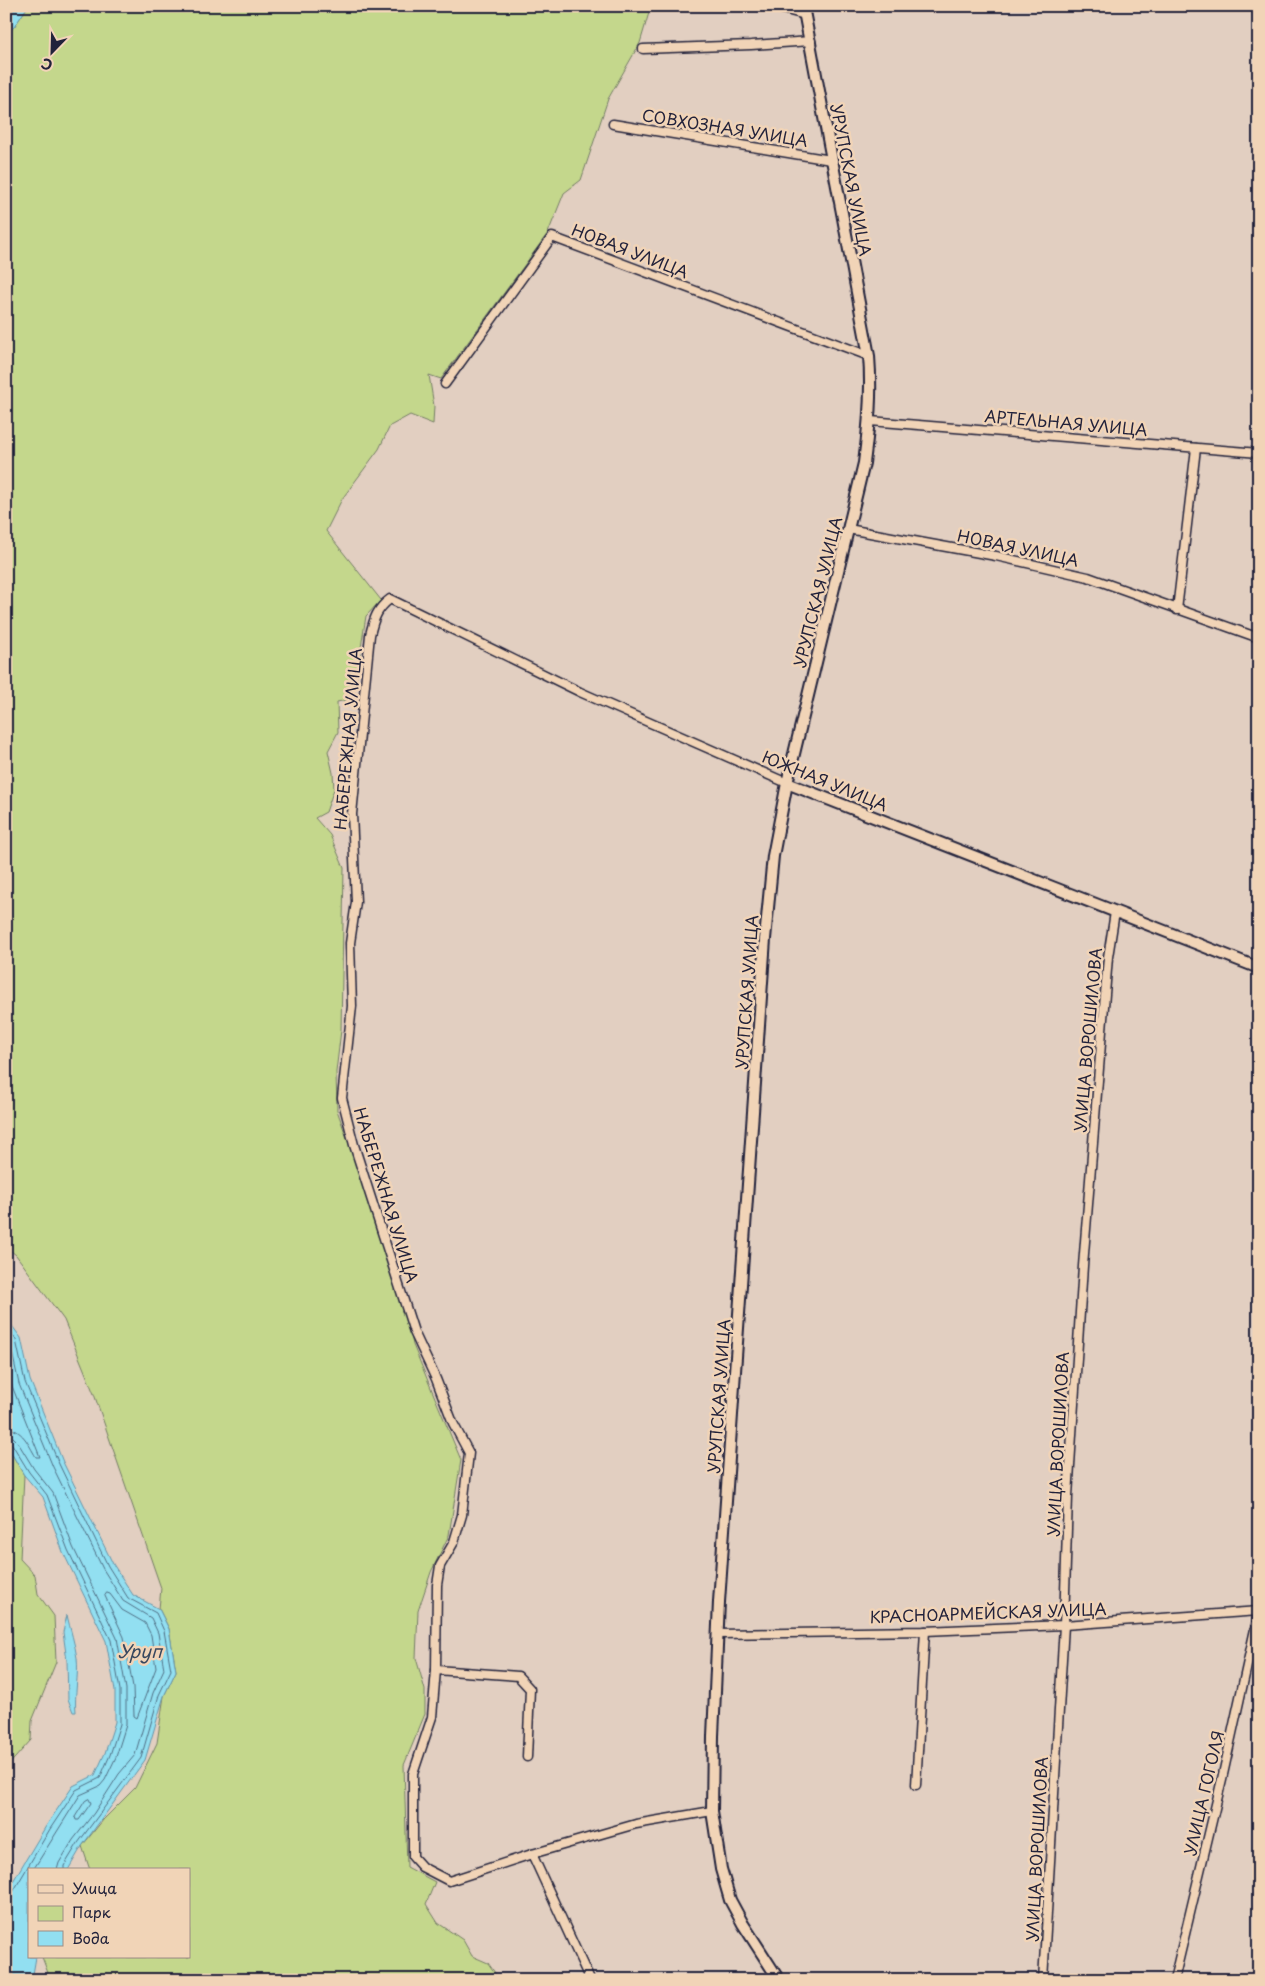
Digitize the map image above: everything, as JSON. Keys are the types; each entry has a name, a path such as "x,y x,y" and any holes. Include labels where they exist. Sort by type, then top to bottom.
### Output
{"street":[{"path":"771,6 804,11"},
{"name":"УРУПСКАЯ УЛИЦА","path":"779,1980 730,1900 721,1868 712,1811 718,1634 765,938 773,856 787,783 864,463 870,421 871,388 869,356 804,11"},
{"path":"643,49 751,46 810,41"},
{"name":"СОВХОЗНАЯ УЛИЦА","path":"613,124 831,160"},
{"name":"НОВАЯ УЛИЦА","path":"445,384 552,237 869,356"},
{"name":"АРТЕЛЬНАЯ УЛИЦА","path":"870,421 1259,453"},
{"path":"1177,610 1196,448"},
{"name":"НОВАЯ УЛИЦА","path":"848,530 996,556 1088,577 1259,638"},
{"name":"ЮЖНАЯ УЛИЦА","path":"390,599 580,692 787,783 1259,968"},
{"name":"НАБЕРЕЖНАЯ УЛИЦА","path":"390,599 381,606 374,616 370,634 353,805 356,902 350,943 352,1006 342,1098 354,1145 414,1332 436,1379 453,1423 469,1453 462,1515 454,1542 440,1566 437,1585 436,1670 432,1717 413,1774 413,1857 422,1867 449,1881 532,1854"},
{"name":"УЛИЦА ВОРОШИЛОВА","path":"1043,1980 1064,1625 1068,1496 1083,1266 1108,957 1115,912"},
{"name":"КРАСНОАРМЕЙСКАЯ УЛИЦА","path":"718,1634 925,1631 1064,1625 1259,1611"},
{"name":"УЛИЦА ГОГОЛЯ","path":"1174,1980 1222,1779 1259,1611"},
{"path":"916,1785 925,1631"},
{"path":"436,1670 518,1676 530,1689 527,1757"},
{"path":"590,1980 532,1854 636,1824 712,1811"}],"green space":[{"path":"28,6 651,6 640,43 608,99 581,180 564,193 548,233 441,379 429,375 434,406 433,424 410,415 390,426 379,449 342,499 326,531 381,600 366,616 353,699 337,702 338,732 328,751 333,773 334,789 326,812 315,818 330,835 344,868 341,1030 336,1072 337,1110 403,1297 413,1345 461,1460 449,1535 431,1572 418,1611 416,1658 425,1690 425,1714 404,1765 407,1867 435,1882 426,1904 438,1923 463,1940 472,1956 488,1963 500,1980 46,1980 48,1973 42,1958 190,1958 190,1868 89,1868 82,1846 103,1820 135,1788 157,1743 164,1696 176,1671 169,1629 159,1609 161,1588 94,1394 64,1320 16,1255 6,1247 6,35 14,27"},
{"path":"6,1444 24,1475 20,1559 35,1575 38,1594 54,1616 56,1662 32,1721 31,1740 6,1768"}],"water":[{"path":"6,6 28,6 14,27 6,35"},
{"name":"Уруп","path":"6,1303 10,1323 21,1338 30,1380 63,1462 113,1564 133,1595 159,1609 169,1629 176,1671 164,1696 145,1760 82,1846 69,1868 28,1868 28,1958 36,1958 32,1980 6,1980 6,1893 46,1826 73,1786 95,1775 105,1753 115,1722 115,1690 106,1641 63,1552 43,1497 24,1475 6,1444"},
{"path":"67,1615 77,1658 76,1712 73,1712 68,1699 67,1661 63,1632"}]}
